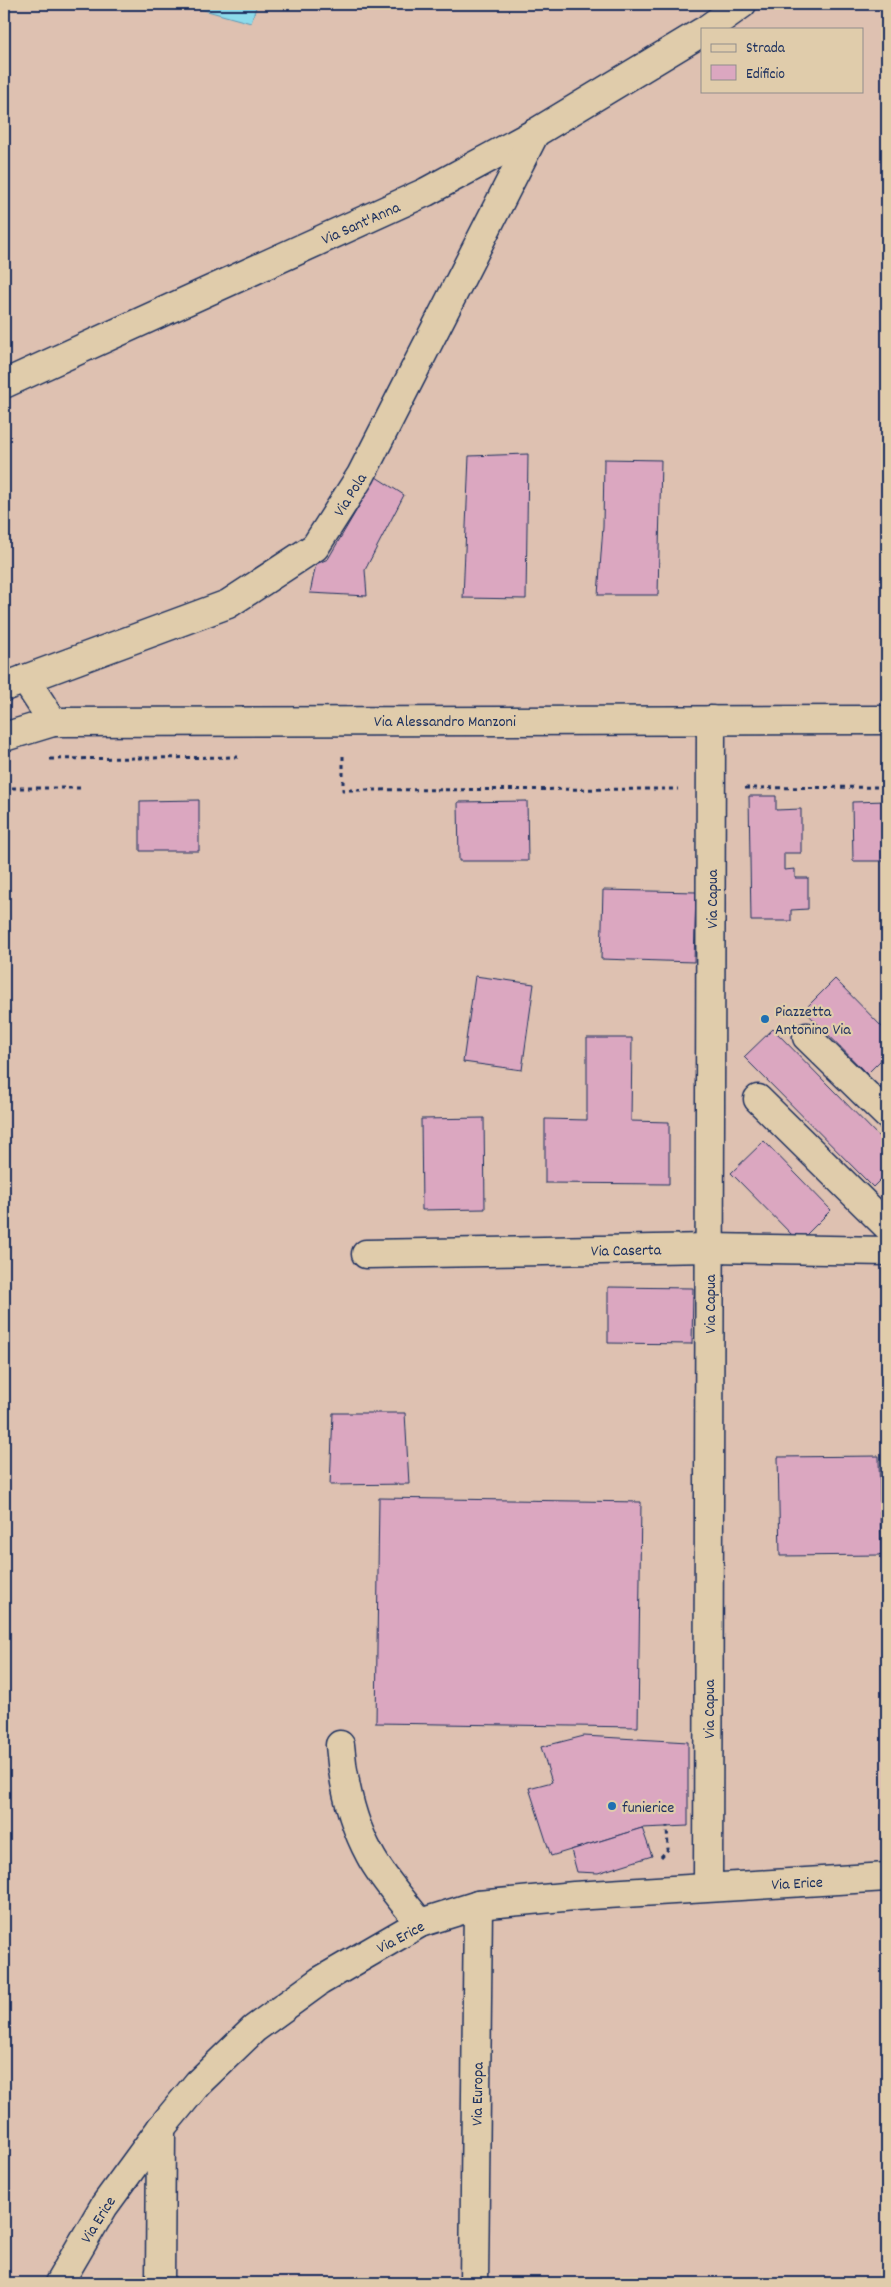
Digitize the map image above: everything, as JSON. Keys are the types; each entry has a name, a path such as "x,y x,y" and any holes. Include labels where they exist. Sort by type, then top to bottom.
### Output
{"street":[{"path":"708,28 742,4"},
{"name":"Via Sant'Anna","path":"4,384 426,192 535,134 701,33"},
{"name":"Via Pola","path":"15,683 228,604 315,547 361,475 535,134"},
{"path":"15,683 53,722"},
{"name":"Via Capua","path":"708,1887 712,720"},
{"name":"Via Alessandro Manzoni","path":"4,737 53,722 887,720"},
{"path":"807,1037 887,1115"},
{"path":"758,1100 887,1226"},
{"name":"Via Caserta","path":"366,1254 710,1248 887,1251"},
{"path":"340,1745 343,1776 355,1819 370,1856 420,1923"},
{"name":"Via Erice","path":"59,2283 104,2206 161,2128 198,2083 254,2029 320,1980 420,1923 478,1905 574,1896 887,1877"},
{"name":"Via Europa","path":"474,2283 478,1905"},
{"path":"160,2283 161,2128"}],"path":[{"path":"342,756 343,790 887,787"},
{"path":"4,788 82,788"},
{"path":"659,1860 668,1849 668,1826"}],"water":[{"path":"201,4 257,4 251,23 200,9"}],"building":[{"path":"528,454 526,599 463,598 469,456"},
{"path":"604,459 661,460 658,595 598,595 603,527"},
{"path":"376,477 404,495 365,570 367,596 310,593 316,564 328,559"},
{"path":"749,796 776,796 776,810 801,809 801,853 784,853 784,870 795,869 795,878 808,878 808,909 791,910 791,921 751,921"},
{"path":"199,800 199,851 140,851 140,801"},
{"path":"527,801 528,861 459,861 458,802"},
{"path":"887,801 887,861 853,861 852,802"},
{"path":"603,890 696,892 694,962 601,959"},
{"path":"475,976 534,984 522,1070 463,1062"},
{"path":"835,979 887,1032 887,1054 867,1074 804,1010"},
{"path":"773,1029 887,1145 887,1173 873,1187 744,1057"},
{"path":"587,1038 632,1038 631,1121 669,1122 669,1184 545,1183 545,1119 587,1120"},
{"path":"484,1118 485,1209 422,1210 421,1119"},
{"path":"764,1141 831,1210 799,1242 731,1173"},
{"path":"608,1287 693,1288 692,1344 608,1343"},
{"path":"333,1413 405,1413 409,1484 330,1485"},
{"path":"879,1456 881,1555 780,1556 778,1457"},
{"path":"379,1498 641,1502 638,1727 376,1723"},
{"name":"funierice","path":"584,1736 688,1742 688,1826 642,1828 551,1856 529,1788 552,1782 541,1747"},
{"path":"642,1828 652,1856 598,1873 577,1872 571,1850"}],"place":[{"name":"Piazzetta Antonino Via","path":"765,1019"},
{"name":"funierice","path":"612,1806"}]}
